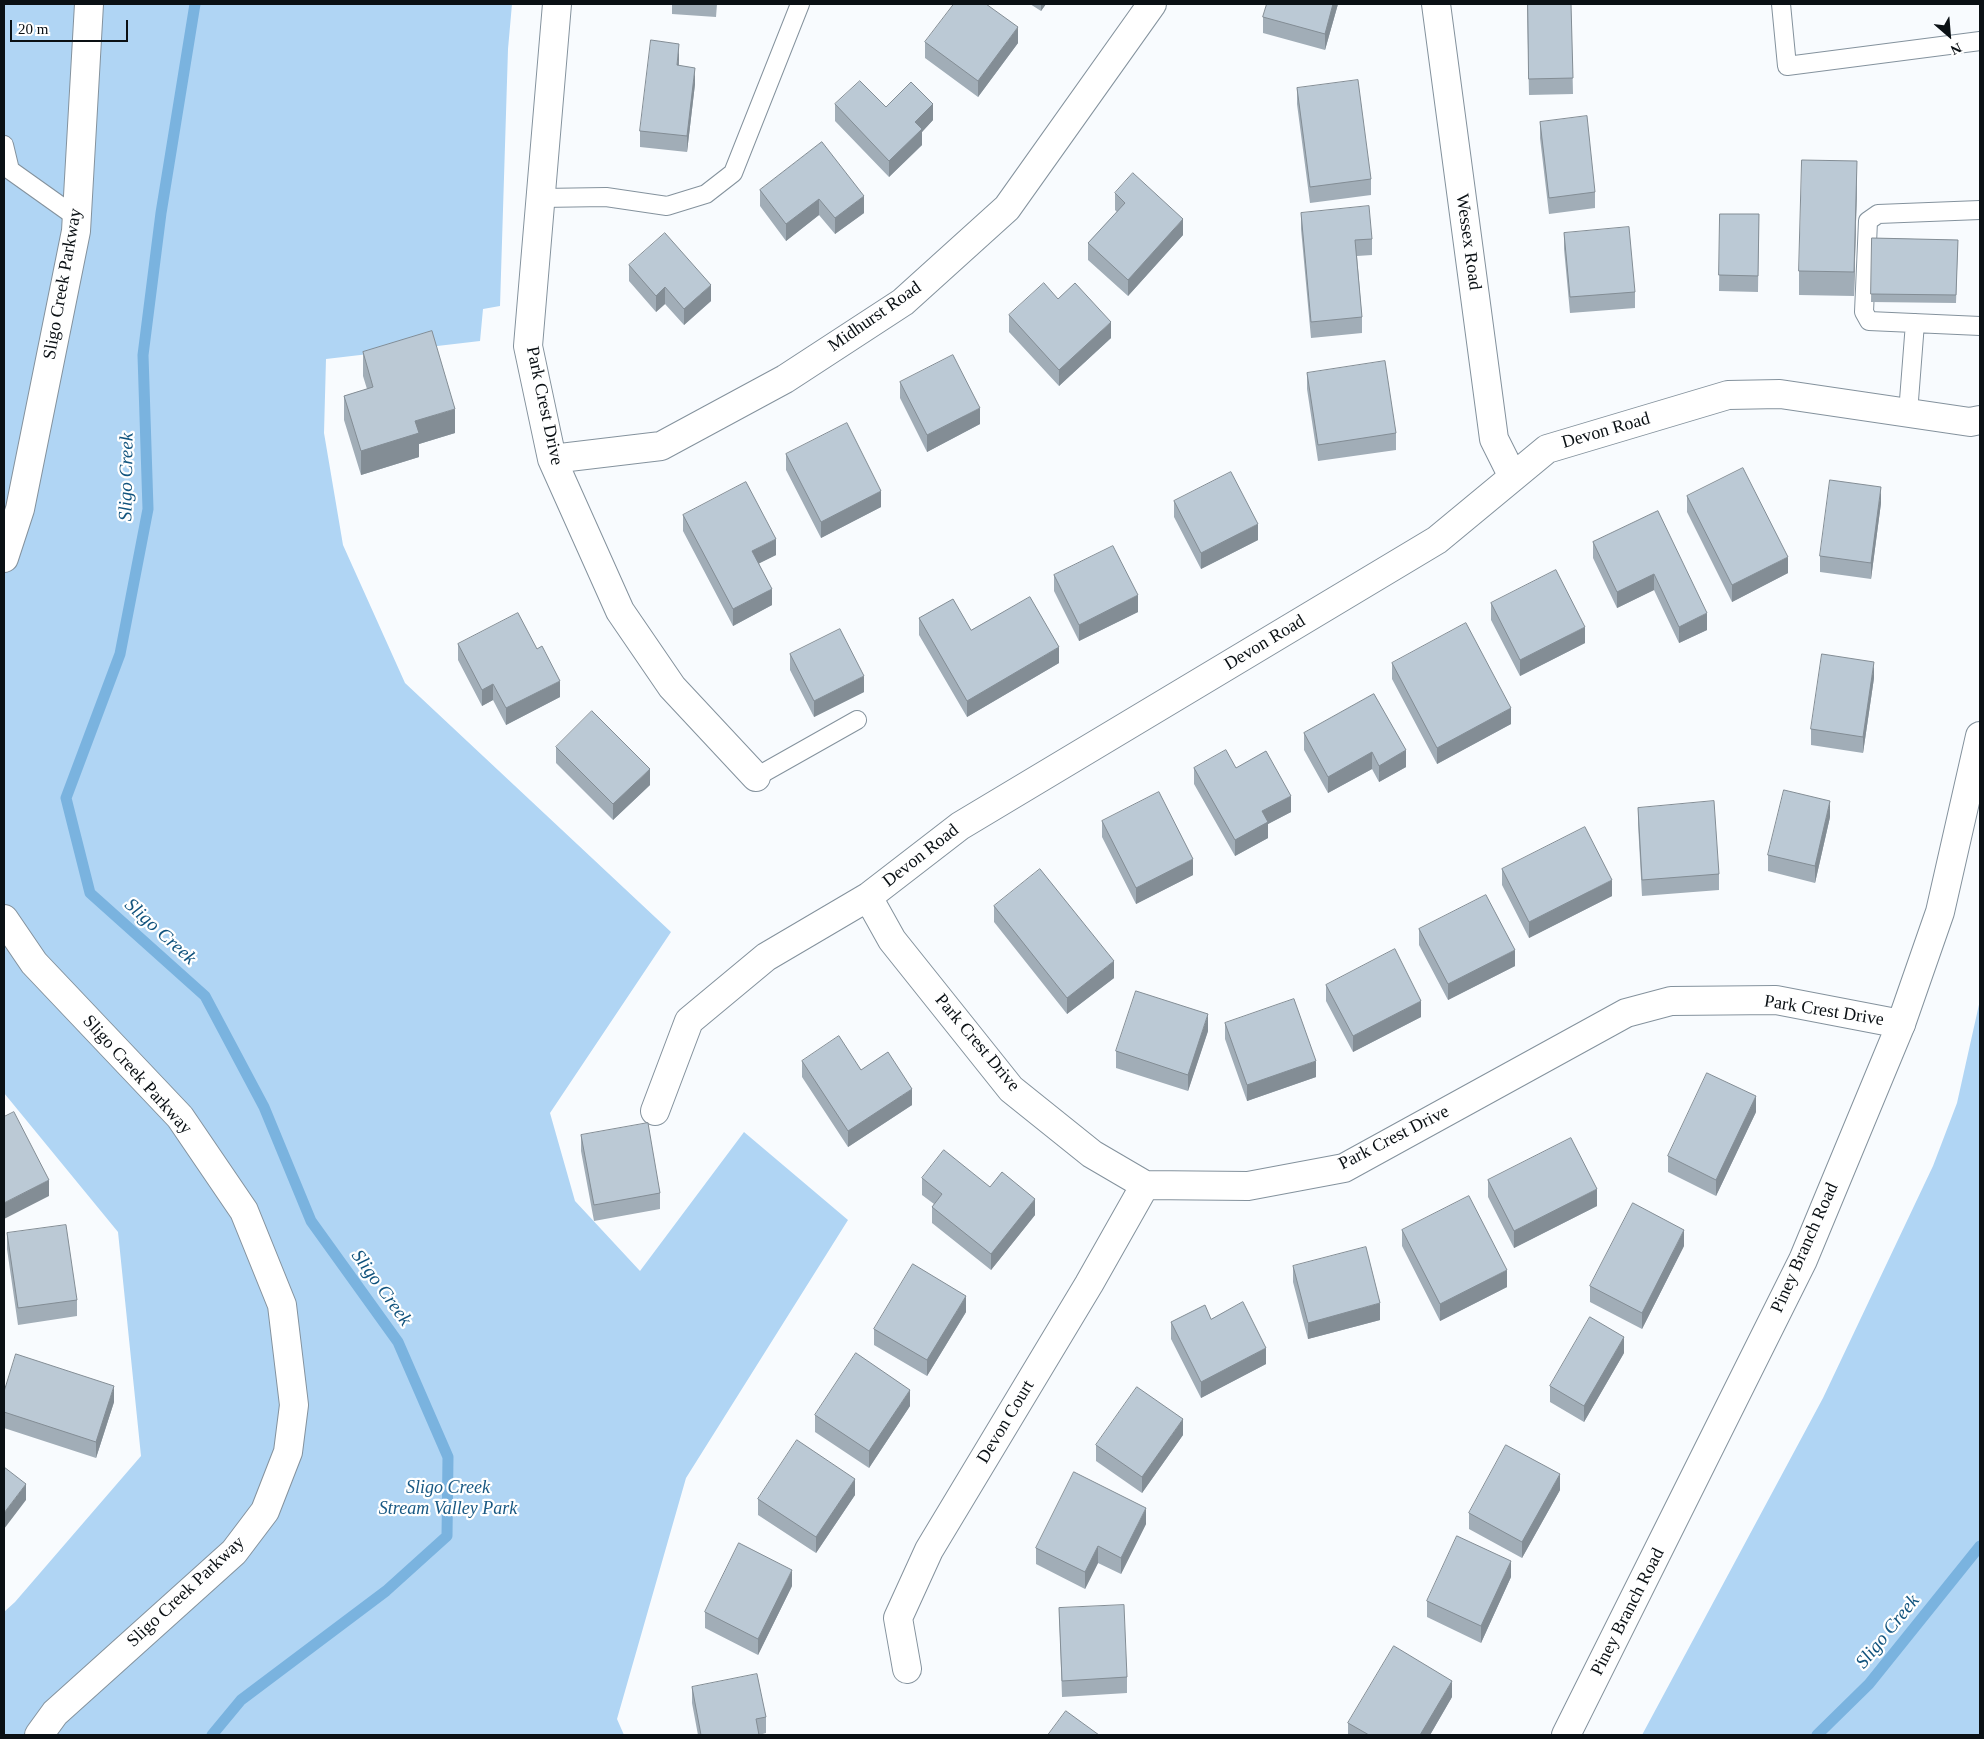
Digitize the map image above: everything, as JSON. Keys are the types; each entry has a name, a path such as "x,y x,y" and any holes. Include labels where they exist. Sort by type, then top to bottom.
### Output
{"street":[{"name":"Sligo Creek Parkway","path":"4,558 20,509 76,231 89,4"},
{"name":"Park Crest Drive","path":"558,4 528,346 552,460 620,611 672,687 756,778"},
{"name":"Midhurst Road","path":"552,460 661,446 785,379 903,302 1007,208 1152,4"},
{"name":"Wessex Road","path":"1436,4 1494,439 1513,477"},
{"name":"Devon Road","path":"655,1111 689,1021 766,957 868,897 960,826 1437,540 1547,448 1728,395 1780,394 1970,422 1980,420"},
{"name":"Piney Branch Road","path":"1566,1735 1803,1260 1901,1024 1940,912 1980,736"},
{"name":"Park Crest Drive","path":"868,897 892,940 1011,1089 1092,1154 1145,1185 1248,1186 1344,1168 1626,1013 1671,1001 1776,1000 1901,1024"},
{"name":"Sligo Creek Parkway","path":"4,919 34,963 180,1117 244,1211 282,1305 294,1405 288,1452 265,1511 234,1552 55,1713 39,1735"},
{"name":"Devon Court","path":"907,1669 898,1618 929,1550 1089,1284 1145,1185"}],"lane":[{"path":"541,198 606,196 667,206 706,194 733,173 800,4"},
{"path":"1781,4 1787,66 1980,41"},
{"path":"4,145 10,170 76,217"},
{"path":"1980,210 1878,214 1868,221 1864,312 1869,321 1980,326"},
{"path":"1908,413 1915,323"},
{"path":"756,778 857,720"}],"green space":[{"name":"Sligo Creek Stream Valley Park","path":"4,4 512,4 508,49 500,306 483,309 480,341 326,359 324,433 343,545 405,683 671,932 550,1113 575,1201 640,1271 744,1132 848,1220 686,1478 617,1719 624,1735 4,1735 4,1612 15,1602 141,1456 118,1232 4,1093"},
{"path":"1980,1000 1980,1735 1642,1735 1823,1398 1933,1166 1957,1103"}],"building":[{"path":"954,4 986,4 1018,27 978,81 925,42"},
{"path":"1267,4 1333,4 1325,34 1263,17"},
{"path":"1528,4 1571,4 1573,78 1529,79"},
{"path":"651,40 679,44 677,65 695,68 687,136 640,131"},
{"path":"1358,80 1371,179 1310,187 1297,88"},
{"path":"860,81 886,107 911,82 933,104 915,122 922,129 889,161 835,104"},
{"path":"1587,116 1595,192 1549,198 1540,122"},
{"path":"822,142 864,196 835,218 819,199 786,224 760,190"},
{"path":"1802,160 1857,161 1854,272 1799,271"},
{"path":"1133,173 1183,219 1128,280 1088,243 1125,203 1115,193"},
{"path":"1369,206 1372,239 1355,240 1362,317 1311,322 1301,213"},
{"path":"1720,214 1759,214 1758,276 1719,275"},
{"path":"1629,227 1635,292 1570,297 1564,233"},
{"path":"665,233 711,285 684,309 665,287 656,296 629,265"},
{"path":"1872,238 1958,240 1956,295 1871,294"},
{"path":"1044,283 1058,299 1075,283 1111,322 1059,370 1009,315"},
{"path":"432,331 455,409 415,421 419,433 361,451 344,396 373,387 363,352"},
{"path":"953,355 980,408 927,435 900,382"},
{"path":"1385,361 1396,433 1318,445 1307,373"},
{"path":"847,423 881,491 821,522 786,454"},
{"path":"1743,468 1788,557 1732,585 1687,496"},
{"path":"1231,472 1258,524 1201,553 1174,501"},
{"path":"1830,480 1881,487 1871,563 1820,556"},
{"path":"746,482 776,539 752,551 772,589 733,609 683,515"},
{"path":"1658,511 1707,613 1679,627 1654,574 1617,592 1593,542"},
{"path":"1113,546 1138,595 1079,625 1054,575"},
{"path":"1556,570 1585,627 1520,660 1491,603"},
{"path":"1030,597 1059,647 967,701 919,618 953,599 971,630"},
{"path":"518,613 537,649 542,646 560,681 506,708 493,684 482,690 458,644"},
{"path":"1466,623 1511,708 1437,748 1392,663"},
{"path":"840,629 864,676 814,701 790,654"},
{"path":"1822,654 1874,662 1863,737 1811,729"},
{"path":"1374,694 1406,750 1379,766 1372,752 1328,777 1304,733"},
{"path":"592,711 650,769 613,804 556,747"},
{"path":"1226,750 1236,768 1266,751 1291,796 1262,811 1268,822 1235,840 1194,768"},
{"path":"1784,790 1830,801 1815,866 1768,855"},
{"path":"1159,792 1193,859 1136,888 1102,821"},
{"path":"1714,801 1719,874 1642,880 1638,808"},
{"path":"1585,827 1612,880 1529,922 1502,869"},
{"path":"1040,869 1114,961 1067,998 994,906"},
{"path":"1486,895 1515,950 1448,984 1419,929"},
{"path":"1395,949 1421,1001 1353,1036 1326,985"},
{"path":"1136,991 1208,1014 1188,1075 1116,1051"},
{"path":"1294,999 1316,1061 1247,1085 1225,1023"},
{"path":"839,1036 861,1070 888,1052 912,1089 848,1131 802,1061"},
{"path":"1707,1073 1756,1096 1716,1180 1668,1156"},
{"path":"14,1112 49,1180 4,1203 4,1117"},
{"path":"648,1123 660,1193 594,1205 581,1135"},
{"path":"1571,1138 1597,1189 1514,1231 1488,1180"},
{"path":"944,1150 990,1187 1002,1172 1035,1199 991,1254 932,1207 942,1194 922,1178"},
{"path":"1469,1196 1507,1270 1440,1304 1402,1230"},
{"path":"1633,1203 1684,1230 1642,1313 1590,1286"},
{"path":"66,1225 77,1300 18,1308 7,1233"},
{"path":"1366,1247 1380,1303 1308,1323 1293,1266"},
{"path":"913,1264 966,1296 927,1360 874,1329"},
{"path":"1243,1302 1266,1348 1201,1382 1171,1322 1205,1305 1211,1319"},
{"path":"1590,1317 1624,1337 1584,1406 1550,1386"},
{"path":"856,1353 910,1390 869,1451 815,1415"},
{"path":"16,1354 114,1386 96,1442 4,1412 4,1392"},
{"path":"1137,1387 1183,1419 1142,1477 1096,1445"},
{"path":"797,1440 855,1479 816,1537 758,1499"},
{"path":"1506,1445 1560,1474 1522,1542 1469,1513"},
{"path":"4,1467 26,1484 4,1513"},
{"path":"1074,1472 1146,1508 1121,1558 1098,1546 1085,1572 1036,1548"},
{"path":"1457,1536 1511,1561 1481,1626 1427,1601"},
{"path":"739,1543 792,1570 758,1639 705,1612"},
{"path":"1124,1605 1127,1677 1062,1681 1059,1608"},
{"path":"1394,1646 1452,1681 1420,1735 1369,1735 1348,1723"},
{"path":"757,1674 766,1717 756,1719 759,1735 701,1735 692,1687"},
{"path":"1066,1711 1099,1735 1048,1735"}],"waterway":[{"name":"Sligo Creek","path":"195,4 161,213 143,355 148,509 120,654 66,798 90,893 205,996 264,1107 311,1221 398,1342 448,1457 447,1536 386,1591 241,1700 212,1735"},
{"name":"Sligo Creek","path":"1817,1735 1869,1684 1980,1546"}]}
